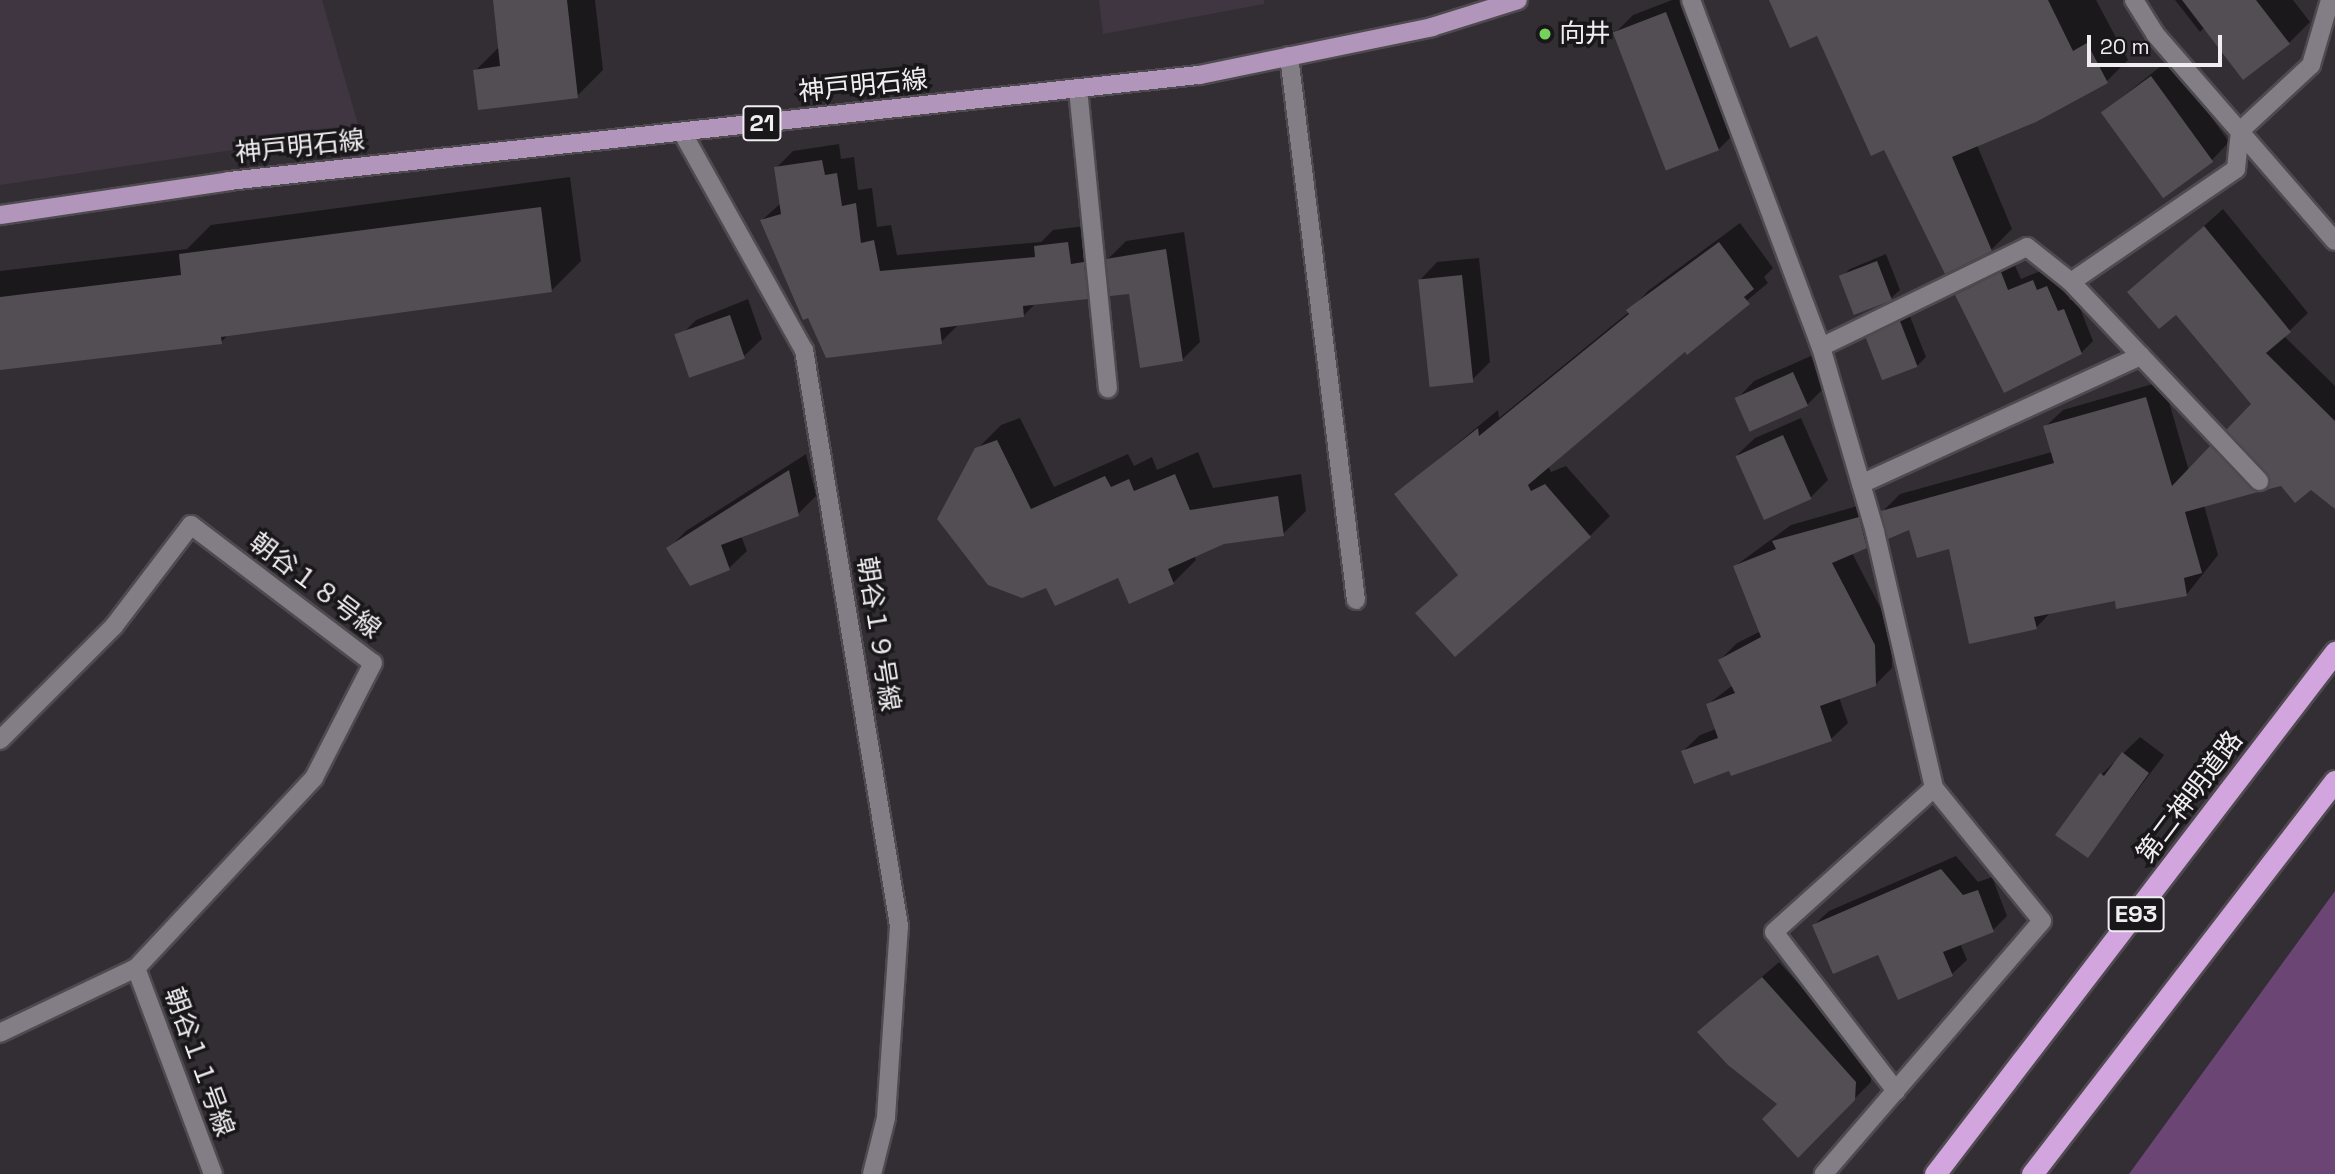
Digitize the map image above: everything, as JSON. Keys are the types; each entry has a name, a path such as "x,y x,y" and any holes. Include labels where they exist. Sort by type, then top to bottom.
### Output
{"highway":[{"name":"第二神明道路","path":"1935,1174 2000,1093 2335,652"},
{"path":"2032,1174 2335,780"},
{"path":"1922,1174 2000,1093"}],"main road":[{"name":"神戸明石線","path":"0,215 229,181 1199,75 1432,27 1518,0"}],"street":[{"path":"1691,0 1821,347 1861,484 1934,788 2042,921 1824,1174"},
{"path":"2134,0 2155,34 2335,241"},
{"path":"2071,282 2235,169 2240,131 2311,65 2330,0"},
{"path":"1289,56 1356,600"},
{"path":"1078,89 1108,388"},
{"name":"朝谷１９号線","path":"682,132 804,350 899,926 886,1118 872,1174"},
{"path":"1821,347 2027,247 2071,282 2259,481"},
{"path":"1861,484 2141,356"},
{"name":"朝谷１８号線","path":"0,740 114,626 191,525 373,663 314,778 136,968 0,1033"},
{"path":"1896,1091 1774,932 1934,788"},
{"name":"朝谷１１号線","path":"136,968 213,1174"}],"shaded area":[{"path":"0,0 322,0 360,131 0,185"},
{"path":"1099,0 1264,0 1264,4 1103,34"},
{"path":"2335,891 2335,1174 2129,1174"}],"building":[{"path":"493,0 567,0 578,98 478,110 473,70 500,66"},
{"path":"1769,0 2048,0 2073,51 2087,43 2108,83 2036,122 1952,157 1992,251 1945,274 1884,150 1871,156 1817,36 1790,48"},
{"path":"2182,0 2256,0 2290,44 2243,80"},
{"path":"1666,12 1719,150 1666,171 1613,32"},
{"path":"2151,76 2213,162 2163,198 2101,112"},
{"path":"822,160 825,175 837,173 842,206 856,203 861,243 874,240 880,271 1035,257 1034,246 1068,242 1071,264 1084,262 1088,299 1023,306 1024,317 940,328 942,344 826,358 808,318 803,320 760,220 781,214 774,167"},
{"path":"541,207 552,292 221,337 222,344 0,370 0,297 181,275 179,254"},
{"path":"2204,226 2291,332 2266,353 2335,421 2335,509 2311,490 2295,503 2281,486 2265,490 2270,484 2268,474 2226,430 2251,404 2176,315 2159,329 2127,292"},
{"path":"1719,242 1754,289 1744,297 1750,304 1687,355 1685,352 1528,485 1531,491 1545,484 1591,537 1455,657 1415,613 1458,575 1394,494 1478,428 1479,436 1629,314 1626,310"},
{"path":"1166,249 1183,361 1140,368 1129,294 1110,296 1106,259"},
{"path":"1877,261 1892,300 1854,315 1839,276"},
{"path":"2001,272 2008,290 2033,280 2037,290 2047,286 2058,311 2064,309 2082,354 2004,393 1955,295"},
{"path":"1462,275 1473,382 1430,387 1418,280"},
{"path":"730,315 745,358 689,378 674,334"},
{"path":"1900,321 1918,367 1882,380 1865,335"},
{"path":"1793,372 1808,406 1750,432 1735,398"},
{"path":"2146,397 2172,486 2210,446 2258,492 2185,512 2202,573 2184,578 2187,596 2116,609 2115,601 2034,617 2037,629 1969,644 1949,549 1917,558 1909,530 1888,539 1881,511 2054,463 2043,426"},
{"path":"1783,435 1811,499 1764,520 1735,456"},
{"path":"997,440 1031,509 1105,476 1111,487 1129,479 1134,491 1175,474 1190,510 1278,496 1284,536 1224,544 1168,569 1174,584 1129,604 1118,578 1055,606 1046,588 1022,598 988,585 937,519 975,448"},
{"path":"789,470 799,516 721,545 730,570 690,586 666,548"},
{"path":"1859,517 1867,548 1832,563 1875,645 1876,686 1820,706 1832,741 1731,776 1729,771 1694,784 1681,751 1718,738 1706,704 1735,693 1718,660 1761,637 1733,566 1776,549 1772,541"},
{"path":"2122,752 2149,773 2088,858 2055,835 2100,773 2104,776"},
{"path":"1941,869 1963,895 1978,890 1994,932 1943,952 1953,976 1898,1000 1878,955 1833,974 1812,925"},
{"path":"1762,977 1856,1082 1855,1100 1798,1158 1762,1119 1777,1104 1728,1065 1697,1032"}],"place":[{"name":"向井","path":"1545,34"}]}
